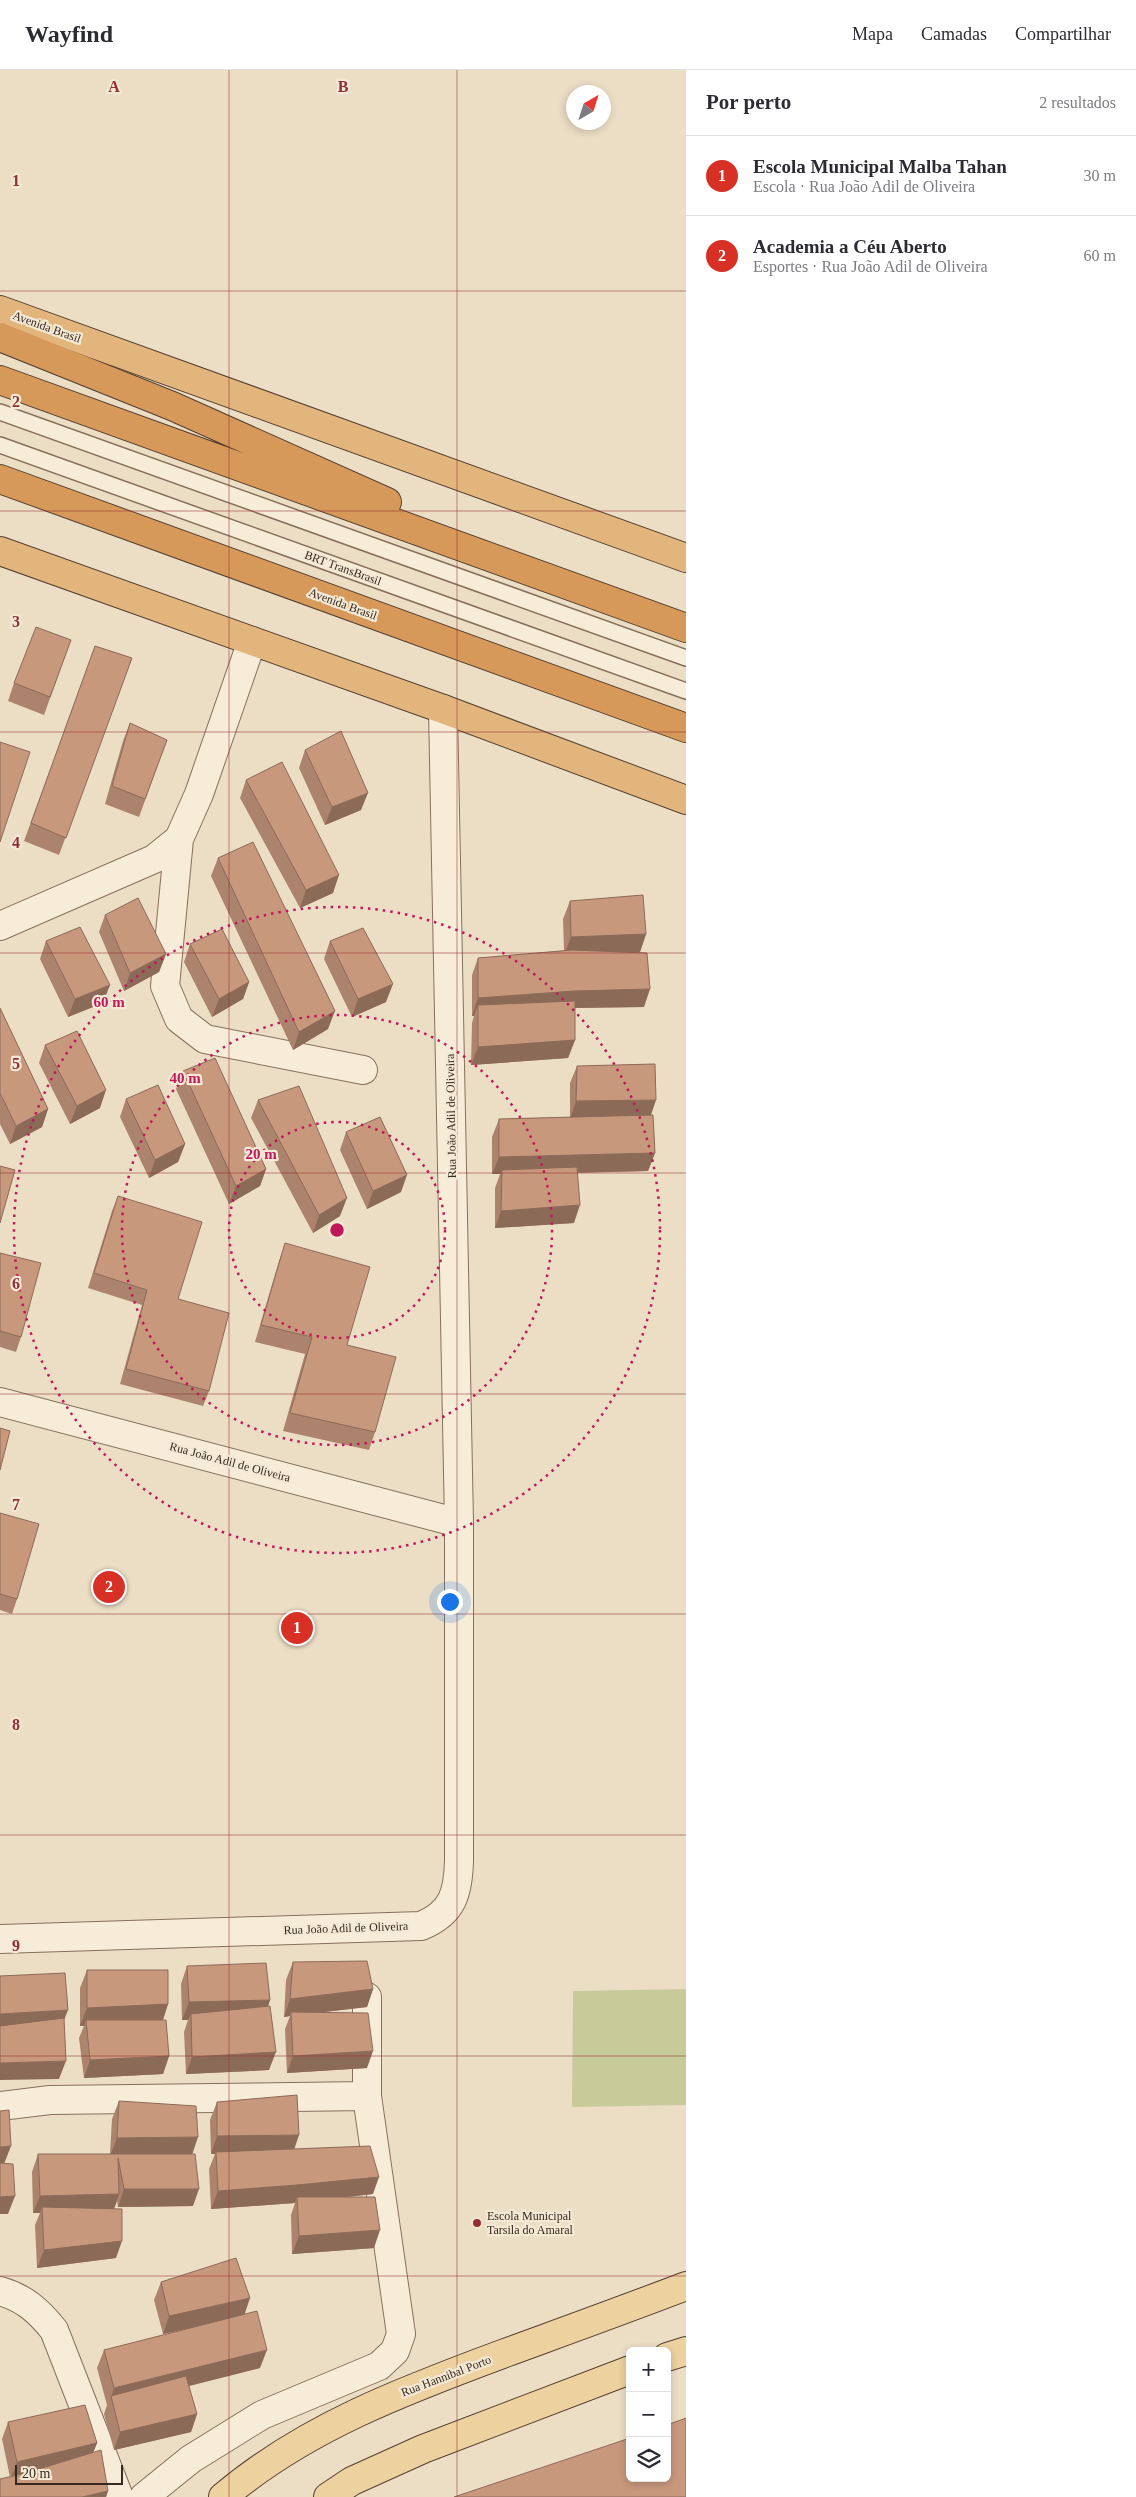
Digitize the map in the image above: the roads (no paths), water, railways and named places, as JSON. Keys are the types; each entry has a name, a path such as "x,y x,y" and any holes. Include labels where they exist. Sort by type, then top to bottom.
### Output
{"highway":[{"name":"Avenida Brasil","path":"0,310 686,558"},
{"path":"0,337 172,406 599,596"},
{"path":"0,380 686,628"},
{"name":"Avenida Brasil","path":"0,479 686,728"},
{"path":"0,551 443,709 686,800"}],"main road":[{"name":"Rua Hannibal Porto","path":"222,2497 250,2474 335,2422 420,2384 686,2286"},
{"path":"671,2356 686,2352"},
{"path":"328,2497 352,2481 423,2449 626,2372"}],"street":[{"path":"252,641 199,794 179,839 165,986 179,1019 205,1039 363,1070"},
{"name":"Rua João Adil de Oliveira","path":"0,1939 421,1926 435,1920 453,1899 458,1881 459,1523 443,709"},
{"path":"0,926 154,858 179,839"},
{"name":"Rua João Adil de Oliveira","path":"0,1402 459,1523"},
{"path":"144,2497 191,2459 262,2415 379,2366 395,2351 401,2334 367,2096 366,1997"},
{"path":"0,2106 50,2100 367,2096"},
{"path":"0,2291 16,2296 38,2310 54,2330 119,2497"}],"lane":[{"path":"0,412 686,658"},
{"name":"BRT TransBrasil","path":"0,445 686,691"}],"place":[{"name":"Academia a Céu Aberto","path":"109,1587"},
{"name":"Escola Municipal Malba Tahan","path":"297,1628"},
{"name":"Escola Municipal Tarsila do Amaral","path":"477,2223"}]}
